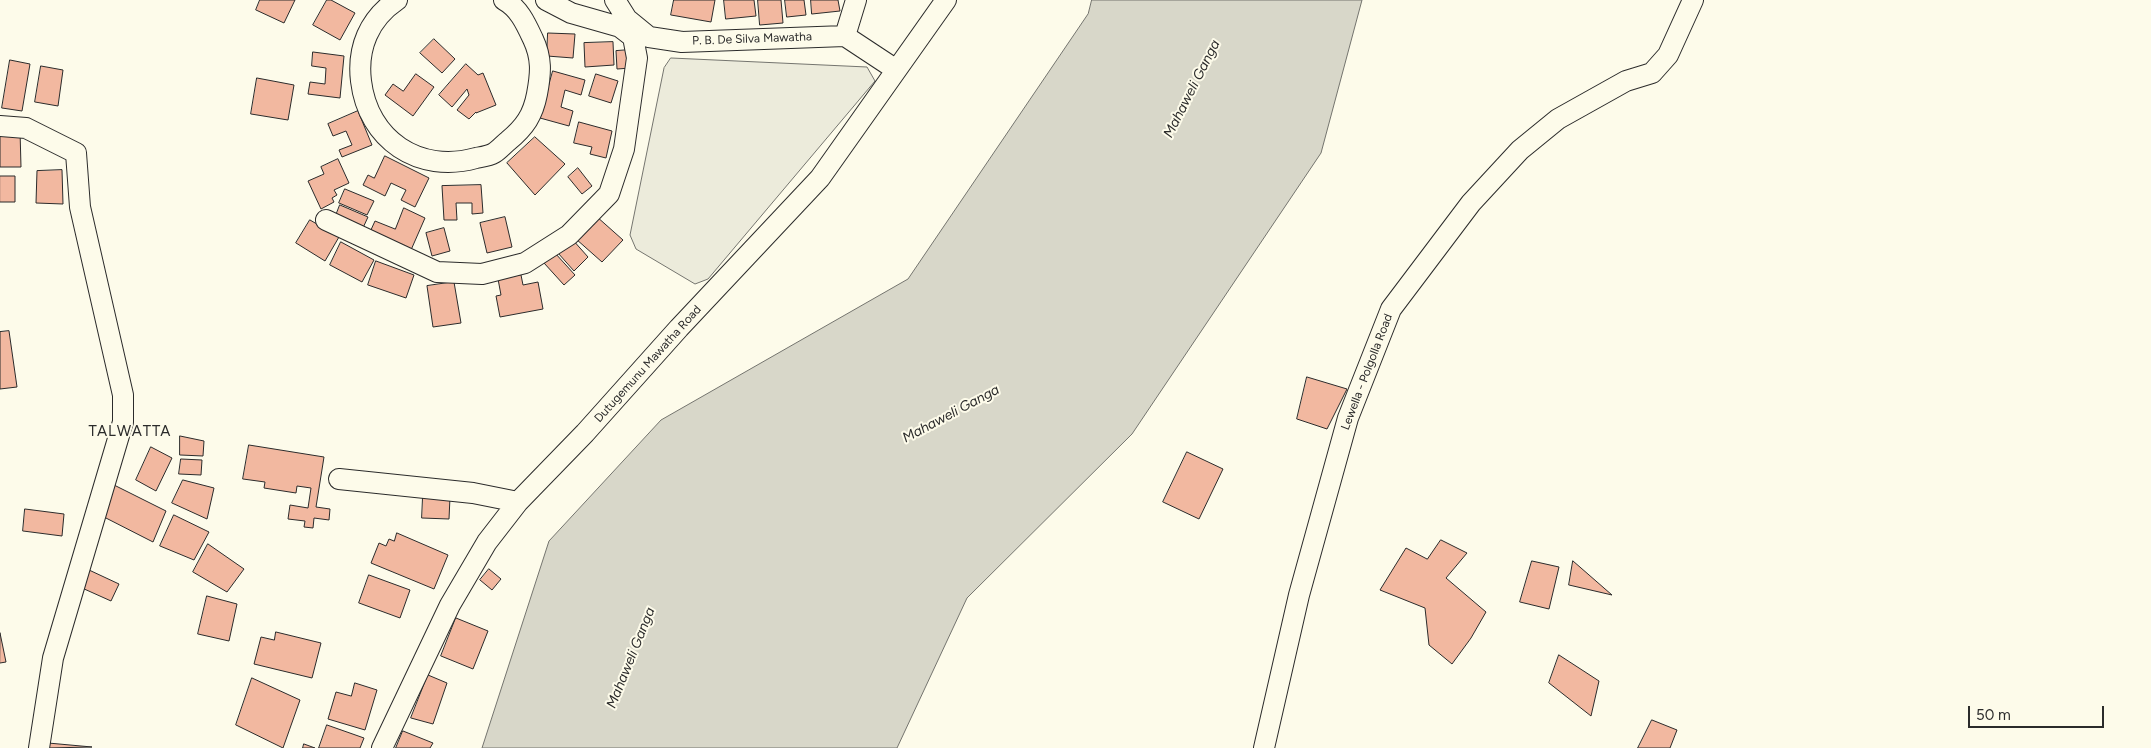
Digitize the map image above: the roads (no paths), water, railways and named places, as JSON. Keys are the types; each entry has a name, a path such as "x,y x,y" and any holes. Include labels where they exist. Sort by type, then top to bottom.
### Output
{"street":[{"path":"397,0 383,10 363,44 359,63 364,102 384,136 400,148 436,163 456,164 494,153 523,128 534,110 542,72 539,53 522,17 504,0"},
{"path":"326,220 437,272 482,274 525,263 569,235 609,194 624,149 641,37 620,27 571,13 546,0"},
{"name":"P. B. De Silva Mawatha","path":"615,0 641,37 682,42 845,36"},
{"path":"856,0 845,36 895,69"},
{"name":"Dutugemunu Mawatha Road","path":"382,748 450,605 487,542 518,502 585,433 679,328 820,178 895,69 946,0"},
{"name":"Lewella - Polgolla Road","path":"1264,748 1299,595 1343,436 1391,308 1471,203 1520,150 1558,119 1626,81 1652,72 1668,55 1693,0"},
{"path":"0,126 26,128 76,153 80,207 123,395 123,422 53,658 38,748"},
{"path":"338,479 473,493 518,502"}],"water":[{"name":"Mahaweli Ganga","path":"1092,0 1362,0 1321,153 1132,434 967,598 897,748 482,748 549,541 661,420 908,279 1088,14"}],"district":[{"name":"TALWATTA","path":"130,432"}]}
